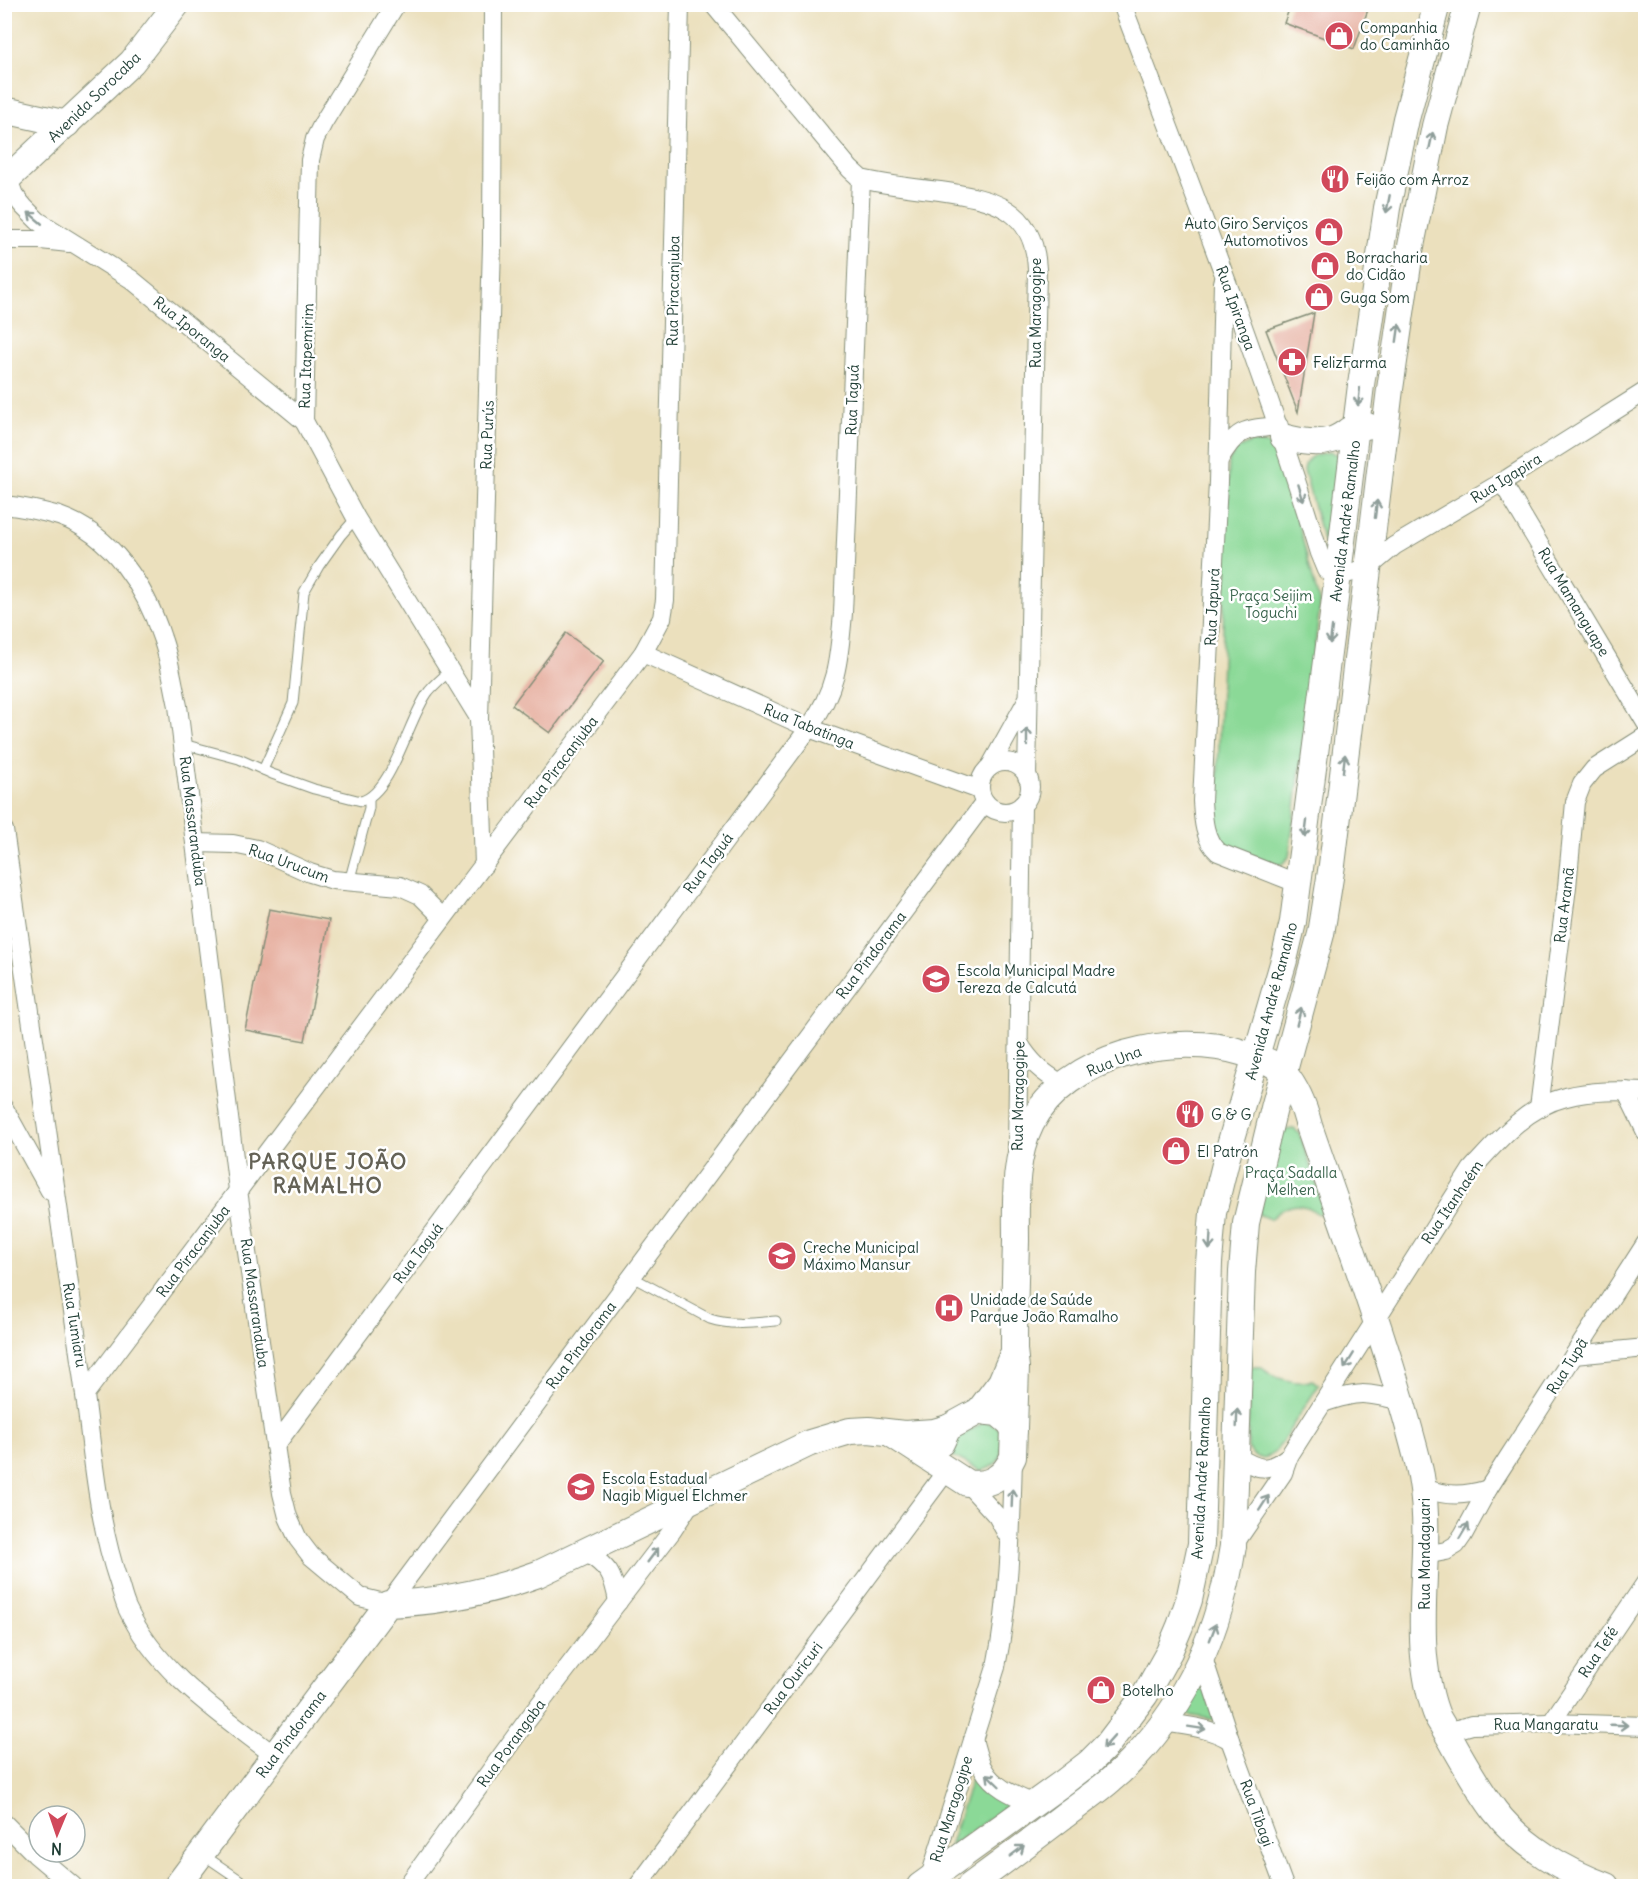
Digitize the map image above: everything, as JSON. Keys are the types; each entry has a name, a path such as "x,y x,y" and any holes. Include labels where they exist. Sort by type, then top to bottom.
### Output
{"main road":[{"name":"Avenida Sorocaba","path":"6,180 132,62 177,4"},
{"name":"Avenida André Ramalho","path":"924,1883 1090,1762 1127,1720 1145,1695 1169,1652 1189,1600 1201,1544 1210,1232 1217,1195 1284,960 1299,884 1356,425 1387,208 1404,130 1437,4"},
{"name":"Avenida André Ramalho","path":"970,1887 1102,1787 1135,1757 1163,1722 1203,1658 1220,1612 1233,1546 1242,1263 1249,1205 1323,923 1410,251 1435,126 1468,4"},
{"path":"4,110 67,124"},
{"path":"1281,432 1307,442 1334,440 1356,425 1377,427 1385,433"},
{"path":"1204,1045 1274,1108 1294,1116 1309,1126"},
{"name":"Rua Una","path":"1017,1177 1030,1125 1040,1108 1062,1084 1125,1054 1152,1046 1204,1045 1233,1050 1269,1061 1284,1073"},
{"name":"Rua Mandaguari","path":"1284,1073 1302,1100 1401,1401 1424,1488 1424,1655 1438,1717 1495,1811 1513,1830 1564,1868 1606,1887"},
{"name":"Rua Maragogipe","path":"1014,1430 1017,1177"},
{"path":"1217,1195 1249,1205"},
{"name":"Rua Maragogipe","path":"979,1411 1001,1382 1014,1350"},
{"path":"979,1411 998,1413 1010,1423 1014,1430 1013,1457 1008,1468 993,1481 977,1485 952,1473 941,1444 948,1428 979,1411"},
{"name":"Rua Massaranduba","path":"388,1604 443,1600 504,1587 538,1574 810,1443 829,1436 850,1431 919,1433 948,1428"},
{"name":"Rua Massaranduba","path":"890,1433 952,1473"},
{"name":"Rua Pindorama","path":"177,1887 388,1604"},
{"path":"1169,1652 1184,1652 1203,1658"},
{"path":"1145,1695 1149,1707 1163,1722"}],"street":[{"name":"Rua Itapemirim","path":"396,4 323,123 315,139 310,160 304,421 356,518 479,719"},
{"name":"Rua Purús","path":"484,865 479,719 492,244 493,4"},
{"name":"Rua Piracanjuba","path":"85,1394 642,653 662,618 665,600 680,4"},
{"path":"713,4 850,169 861,179"},
{"name":"Rua Ipiranga","path":"1122,4 1281,432 1319,553 1326,570 1337,577"},
{"name":"Rua Maragogipe","path":"861,179 980,197 1017,217 1028,231 1034,245 1037,269 1027,777"},
{"name":"Rua Taguá","path":"275,1446 809,728 831,691 839,656 861,179"},
{"name":"Rua Iporanga","path":"6,180 14,195 38,221 131,279 304,421"},
{"name":"Rua Iporanga","path":"4,240 41,240 76,244"},
{"name":"Rua Japurá","path":"1223,271 1218,462 1203,817 1211,847 1218,852 1299,884"},
{"name":"Rua Igapira","path":"1369,567 1394,546 1502,482 1646,391"},
{"path":"1218,462 1228,444 1237,435 1253,428 1281,432"},
{"name":"Rua Mamanguape","path":"1502,482 1646,723"},
{"name":"Rua Massaranduba","path":"4,505 60,517 91,533 116,555 136,581 153,612 163,641 178,706 238,1190 286,1509 298,1539 311,1556 360,1597 388,1604"},
{"path":"1337,577 1369,567"},
{"name":"Rua Tabatinga","path":"642,653 809,728 982,796"},
{"name":"Rua Maragogipe","path":"990,767 1028,698"},
{"name":"Rua Aramã","path":"1539,1108 1567,887 1575,802 1582,783 1594,769 1646,736"},
{"path":"998,764 1015,765 1027,777 1029,794 1022,805 1011,812 994,810 982,796 984,773 990,767 998,764"},
{"name":"Rua Pindorama","path":"388,1604 632,1277 982,796"},
{"name":"Rua Maragogipe","path":"1017,1177 1022,805"},
{"path":"1003,812 1023,842"},
{"name":"Rua Tumiaru","path":"4,830 100,1511 111,1558 127,1609 157,1656 191,1689 275,1756"},
{"name":"Rua Urucum","path":"196,843 233,844 257,849 310,873 333,880 400,886 413,891 443,918"},
{"path":"1019,1043 1027,1057 1036,1066 1062,1084"},
{"path":"1626,1091 1646,1132"},
{"name":"Rua Itanhaém","path":"1233,1546 1283,1473 1289,1456 1471,1170 1517,1123 1539,1108 1566,1097 1626,1091 1646,1092"},
{"path":"4,1108 56,1200"},
{"name":"Rua Tupã","path":"1425,1555 1446,1551 1456,1545 1488,1489 1646,1243"},
{"path":"1574,1355 1646,1347"},
{"path":"1323,1403 1351,1394 1364,1393 1401,1401"},
{"path":"1236,1456 1259,1468 1274,1466 1289,1456"},
{"name":"Rua Maragogipe","path":"924,1883 996,1667 1006,1615 1013,1457"},
{"path":"952,1473 997,1516 1009,1538"},
{"name":"Rua Ouricuri","path":"638,1887 952,1473"},
{"path":"1424,1488 1455,1496 1474,1494 1488,1489"},
{"name":"Rua Porangaba","path":"407,1887 526,1722 672,1531 693,1499"},
{"path":"585,1551 605,1565 613,1580 618,1602"},
{"name":"Rua Tefé","path":"1551,1723 1646,1582"},
{"name":"Rua Tibagi","path":"1203,1658 1230,1740 1284,1887"},
{"path":"1163,1722 1205,1728 1230,1740"},
{"name":"Rua Mangaratu","path":"1447,1732 1472,1725 1551,1723 1646,1726"},
{"name":"Rua Maragogipe","path":"973,1739 984,1771 990,1778 1005,1790 1034,1804"},
{"path":"4,1823 73,1887"}],"lane":[{"path":"263,770 293,703 304,592 319,566 356,518"},
{"path":"183,744 239,759 314,789 361,801 369,800 378,791 397,759 428,691 450,671"},
{"path":"349,882 369,808 369,800"},
{"path":"632,1277 719,1322 738,1324 776,1321"},
{"path":"202,1853 249,1887"}],"green space":[{"name":"Praça Seijim Toguchi","path":"1252,442 1269,445 1280,455 1320,605 1289,857 1282,864 1273,865 1227,846 1222,842 1216,828 1229,461 1237,449"},
{"path":"1330,452 1338,455 1340,461 1329,549 1323,541 1304,471 1309,458"},
{"name":"Praça Sadalla Melhen","path":"1294,1129 1299,1133 1326,1211 1318,1214 1299,1205 1287,1207 1270,1219 1258,1214 1280,1133"},
{"path":"1249,1367 1262,1367 1271,1375 1286,1380 1307,1382 1312,1380 1319,1385 1276,1451 1264,1459 1254,1456 1248,1448"},
{"path":"986,1421 1002,1430 1002,1451 995,1464 981,1471 953,1456 950,1447 953,1441"},
{"path":"1202,1680 1216,1720 1182,1714"},
{"path":"973,1774 978,1775 994,1794 1009,1805 949,1847"}],"building":[{"name":"Companhia do Caminhão","path":"1291,4 1370,4 1354,49 1284,23"},
{"name":"FelizFarma","path":"1314,313 1298,412 1266,330"},
{"path":"566,633 604,661 550,733 512,705"},
{"path":"269,909 329,920 305,1041 245,1030"}],"place":[{"name":"Companhia do Caminhão","path":"1339,36"},
{"name":"Feijão com Arroz","path":"1335,179"},
{"name":"Auto Giro Serviços Automotivos","path":"1329,232"},
{"name":"Borracharia do Cidão","path":"1325,266"},
{"name":"Guga Som","path":"1319,297"},
{"name":"FelizFarma","path":"1292,362"},
{"name":"Escola Municipal Madre Tereza de Calcutá","path":"936,979"},
{"name":"G & G","path":"1190,1114"},
{"name":"El Patrón","path":"1176,1151"},
{"name":"Creche Municipal Máximo Mansur","path":"782,1256"},
{"name":"Unidade de Saúde Parque João Ramalho","path":"949,1308"},
{"name":"Escola Estadual Nagib Miguel Elchmer","path":"581,1487"},
{"name":"Botelho","path":"1101,1690"}],"district":[{"name":"PARQUE JOÃO RAMALHO","path":"328,1173"}]}
